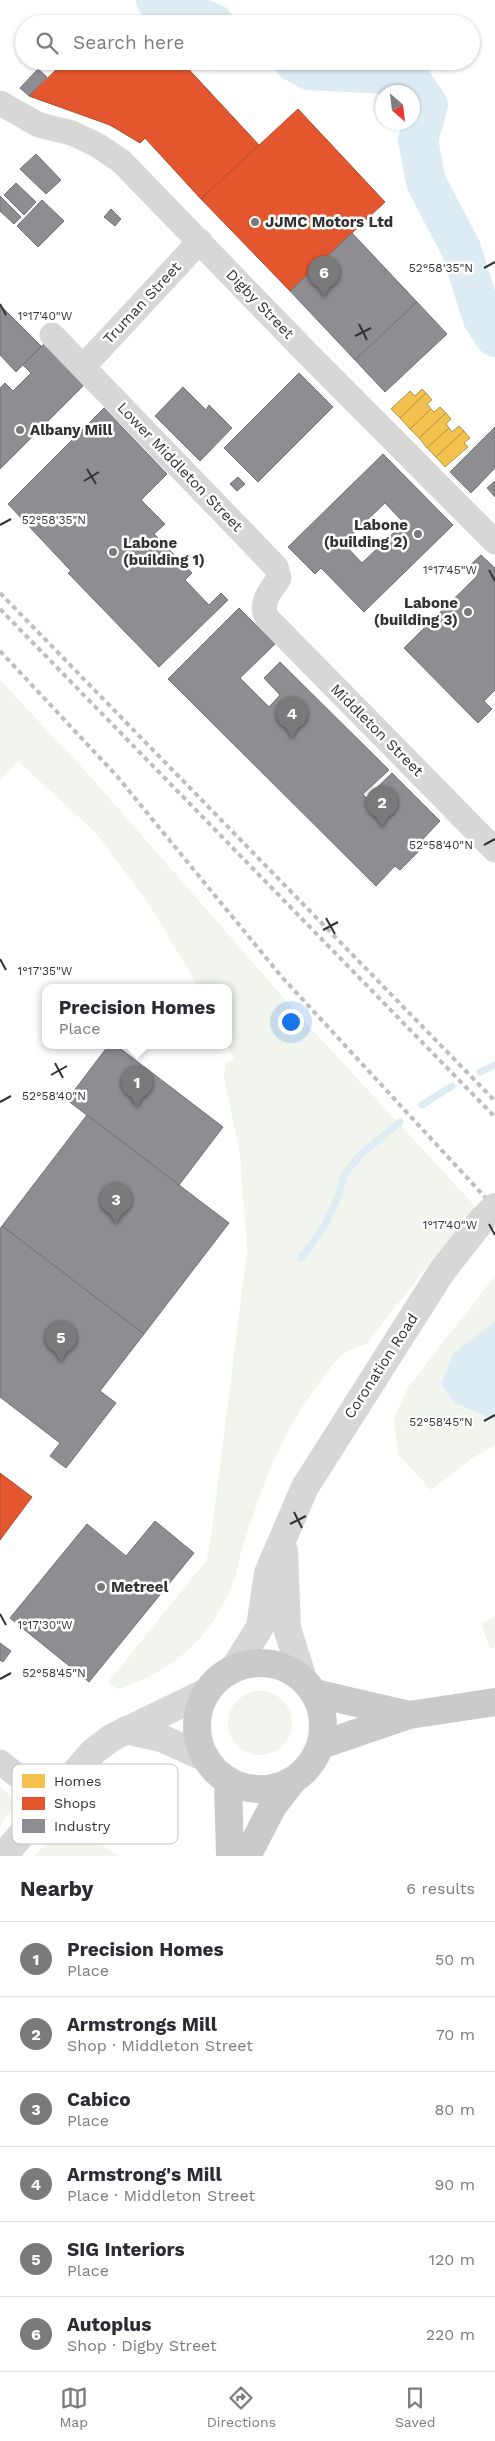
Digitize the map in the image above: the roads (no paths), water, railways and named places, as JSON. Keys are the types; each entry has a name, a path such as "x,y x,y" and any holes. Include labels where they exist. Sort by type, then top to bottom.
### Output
{"main road":[{"path":"291,1783 265,1788 252,1788 228,1781 217,1772 206,1758 200,1745 198,1717 206,1692 235,1667 266,1661 284,1665 309,1686 409,1715"},
{"path":"247,1856 273,1806 291,1783 306,1770 321,1745 323,1721 309,1686"},
{"path":"321,1745 409,1715 495,1702"},
{"path":"228,1781 230,1856"}],"street":[{"name":"Digby Street","path":"0,103 39,125 72,133 89,141 121,161 302,348 495,542"},
{"name":"Truman Street","path":"84,366 200,241"},
{"name":"Lower Middleton Street","path":"52,335 276,567 279,578 265,599 263,606"},
{"name":"Middleton Street","path":"263,606 267,618 495,850"},
{"name":"Coronation Road","path":"235,1667 260,1627 268,1573 305,1487 377,1371 442,1272 488,1214"},
{"name":"Coronation Road","path":"284,1535 287,1628 309,1686"},
{"path":"82,1764 93,1752 111,1738 206,1692"},
{"path":"126,1730 161,1738 206,1758"},
{"path":"0,1762 12,1771"},
{"path":"3,1856 13,1844"}],"waterway":[{"path":"156,0 192,15"},
{"path":"309,70 385,74 411,80 428,105 418,140 426,182 461,249 483,319 495,337"},
{"path":"480,1072 495,1065"},
{"path":"422,1105 452,1086"},
{"path":"301,1258 323,1228 338,1197 344,1175 361,1154 400,1122"}],"railway":[{"path":"0,593 495,1101"},
{"path":"0,609 495,1117"},
{"path":"0,651 116,775 281,976 495,1208"}],"place":[{"name":"JJMC Motors Ltd","path":"255,222"},
{"name":"Autoplus","path":"324,297"},
{"name":"Albany Mill","path":"20,430"},
{"name":"Labone (building 2)","path":"418,534"},
{"name":"Labone (building 1)","path":"113,552"},
{"name":"Labone (building 3)","path":"468,612"},
{"name":"Armstrong's Mill","path":"292,738"},
{"name":"Armstrongs Mill","path":"382,827"},
{"name":"Precision Homes","path":"137,1107"},
{"name":"Cabico","path":"116,1224"},
{"name":"SIG Interiors","path":"61,1362"},
{"name":"Metreel","path":"101,1587"}]}
